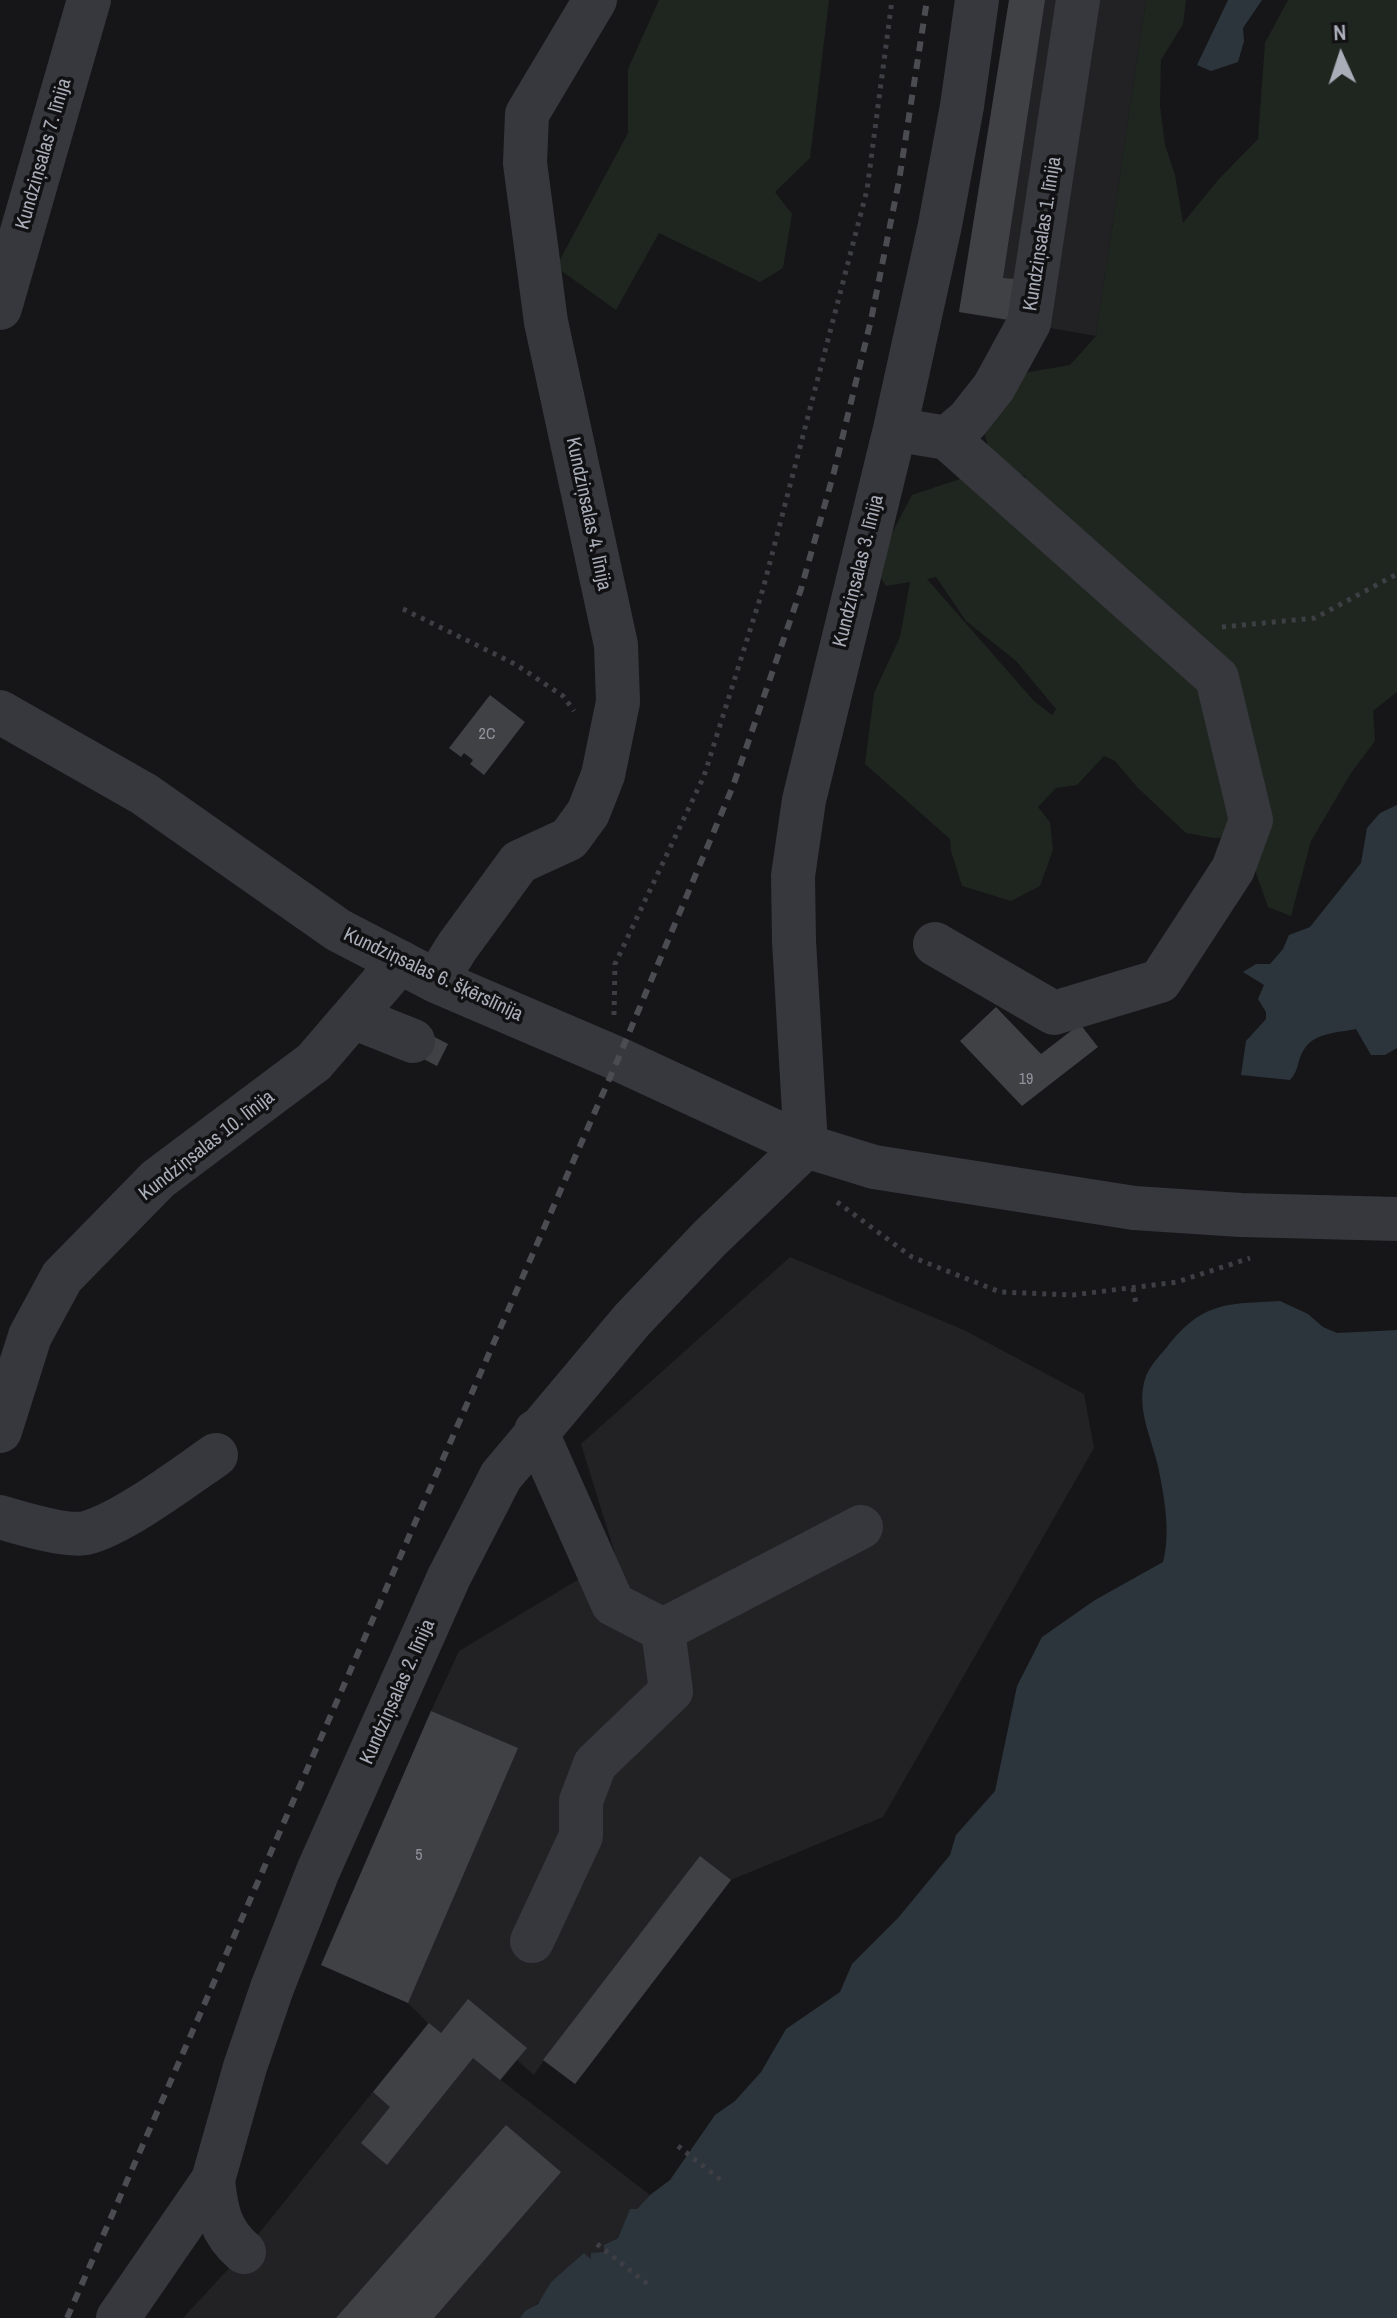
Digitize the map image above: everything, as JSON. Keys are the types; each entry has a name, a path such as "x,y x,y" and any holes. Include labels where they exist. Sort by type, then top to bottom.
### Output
{"street":[{"name":"Kundziņsalas 7. līnija","path":"0,308 89,0"},
{"name":"Kundziņsalas 4. līnija","path":"418,972 457,947 519,862 569,839 588,813 603,775 618,702 616,645 546,322 525,163 527,114 595,0"},
{"name":"Kundziņsalas 3. līnija","path":"806,1146 793,876 804,800 895,429 940,225 977,0"},
{"name":"Kundziņsalas 1. līnija","path":"947,438 968,420 994,387 1029,323 1078,0"},
{"path":"895,429 947,438 1217,678 1251,820 1233,869 1160,981 1054,1013 935,944"},
{"name":"Kundziņsalas 6. šķērslīnija","path":"0,712 144,794 338,930 418,972 618,1059 806,1146 874,1167 1134,1208 1241,1215 1397,1219"},
{"name":"Kundziņsalas 10. līnija","path":"0,1431 30,1336 62,1277 158,1179 314,1062 353,1017 418,972"},
{"path":"353,1017 413,1041"},
{"name":"Kundziņsalas 2. līnija","path":"118,2318 213,2180 250,2054 318,1871 449,1577 501,1476 632,1320 710,1238 806,1146"},
{"path":"536,1431 613,1604 663,1630"},
{"path":"0,1517 36,1527 84,1534 111,1522 216,1455"},
{"path":"663,1630 861,1527"},
{"path":"532,1941 581,1836 581,1801 595,1764 671,1691 663,1630"},
{"path":"213,2180 216,2212 230,2240 244,2252"}],"path":[{"path":"614,1017 615,964 704,776 763,589 867,190 892,0"},
{"path":"1166,632 1315,618 1397,574"},
{"path":"403,609 515,664 563,696 577,716"},
{"path":"837,1202 912,1257 1000,1292 1073,1295 1177,1282 1246,1260 1257,1253"},
{"path":"1133,1288 1136,1304"},
{"path":"678,2146 722,2181"},
{"path":"597,2244 650,2286"}],"shaded area":[{"path":"659,0 829,0 810,158 775,192 792,214 783,268 760,282 659,233 616,310 556,267 628,133 628,69"},
{"path":"1009,0 1146,0 1096,336 959,312"},
{"path":"1146,0 1186,0 1183,24 1161,60 1160,106 1165,145 1175,175 1183,223 1218,180 1258,139 1265,43 1288,0 1397,0 1397,692 1373,711 1375,741 1351,773 1311,841 1291,916 1268,907 1251,859 1235,837 1214,838 1186,833 1138,788 1115,761 1104,756 1077,785 1056,788 1038,807 1050,822 1053,850 1040,886 1011,901 962,886 950,839 865,764 874,693 900,637 910,582 886,586 870,561 891,535 912,495 966,477 1006,507 1026,476 994,468 985,435 1018,374 1070,365 1096,336","holes":["936,577 966,621 1016,661 1056,709 1052,715 1034,701 927,579"]},
{"path":"1228,0 1262,0 1243,28 1244,41 1238,62 1211,71 1197,65"},
{"path":"1397,805 1397,1048 1385,1055 1371,1055 1356,1029 1313,1040 1301,1055 1290,1080 1241,1075 1246,1041 1266,1019 1266,1012 1258,999 1264,985 1243,972 1256,964 1270,964 1283,949 1289,935 1310,927 1361,863 1367,828 1380,813"},
{"path":"790,1257 964,1330 1084,1394 1094,1448 883,1817 731,1880 575,2084 544,2060 534,2075 517,2060 501,2080 650,2195 637,2209 630,2210 618,2238 605,2245 605,2252 591,2260 585,2254 551,2282 545,2297 520,2318 183,2318 244,2252 428,2023 408,2003 321,1965 459,1651 616,1557 581,1444"},
{"path":"1280,1301 1337,1333 1397,1330 1397,2318 520,2318 525,2311 538,2304 551,2282 584,2253 591,2259 591,2253 604,2252 604,2245 618,2238 630,2209 637,2209 670,2180 715,2115 735,2101 761,2072 786,2029 840,1992 852,1964 898,1918 950,1855 956,1835 995,1791 1017,1686 1042,1637 1095,1600 1163,1562 1167,1526 1164,1502 1142,1399 1150,1368 1180,1332 1205,1313 1230,1305"}],"building":[{"path":"1009,0 1045,0 1003,278 1016,279 1010,320 959,312"},
{"path":"490,695 525,722 484,775 470,764 473,760 464,753 461,757 449,748"},
{"path":"996,1007 1041,1054 1080,1024 1098,1047 1022,1106 960,1041"},
{"path":"423,1031 448,1044 437,1066 412,1053"},
{"path":"431,1711 518,1748 408,2003 321,1965"},
{"path":"700,1856 731,1880 575,2084 543,2060"},
{"path":"468,1999 527,2048 500,2080 473,2058 387,2165 361,2143 390,2107 373,2092 429,2023 441,2033"},
{"path":"506,2125 561,2172 434,2318 336,2318"}],"railway":[{"path":"67,2318 618,1059 733,786 801,589 834,472 871,320 899,181 927,0"}]}
